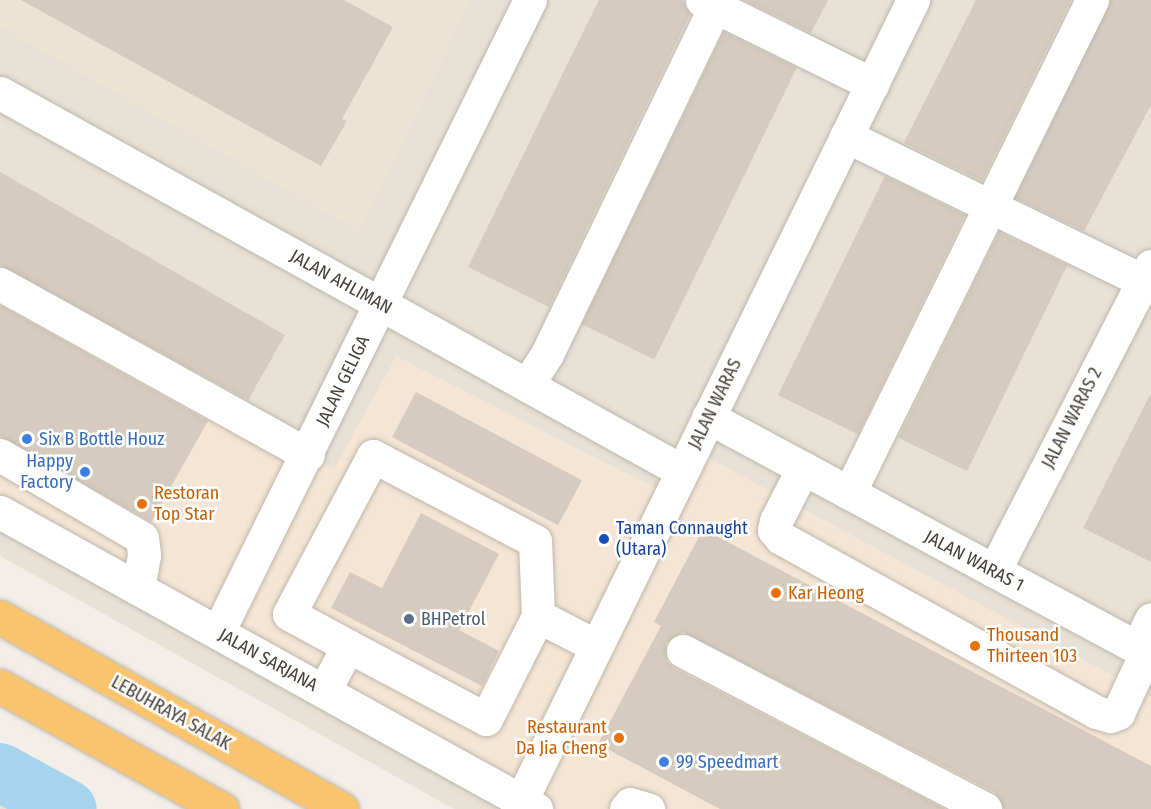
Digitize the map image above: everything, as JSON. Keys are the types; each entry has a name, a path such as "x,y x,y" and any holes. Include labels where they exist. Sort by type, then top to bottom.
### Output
{"highway":[{"name":"LEBUHRAYA SALAK","path":"0,617 342,809"},
{"path":"0,686 222,809"}],"street":[{"name":"JALAN GELIGA","path":"218,632 308,455 530,0"},
{"name":"JALAN WARAS","path":"525,806 596,646 913,0"},
{"path":"849,493 988,205 1092,0"},
{"path":"527,385 547,354 712,2 872,84"},
{"name":"JALAN AHLIMAN","path":"0,93 682,471"},
{"path":"846,136 988,205 1148,277"},
{"name":"JALAN WARAS 2","path":"994,571 1148,277"},
{"path":"0,284 308,455"},
{"name":"JALAN WARAS 1","path":"708,417 803,468 994,571 1146,644 1118,713 1110,716 1096,712 781,538 774,530 776,521 803,468"},
{"path":"0,455 142,538 144,555 138,588"},
{"path":"373,456 535,541 538,616 486,719 289,614 373,456"},
{"name":"JALAN SARJANA","path":"0,512 324,691 525,806"},
{"path":"538,616 596,646"},
{"path":"324,691 348,646"},
{"path":"683,651 985,809"},
{"path":"626,809 630,804 648,809"}],"shaded area":[{"path":"0,0 1151,0 1151,809 454,809 0,556"},
{"path":"0,0 471,0 360,232 0,27"},
{"path":"0,282 334,469 396,356 683,502 709,458 1151,696 1151,809 551,809 0,510"},
{"path":"0,788 39,809 0,809"}],"building":[{"path":"21,0 344,0 393,27 342,119 347,121 321,166"},
{"path":"599,0 683,0 690,14 549,307 468,267"},
{"path":"744,0 828,0 811,33"},
{"path":"976,0 1071,0 982,181 904,143"},
{"path":"1111,0 1151,0 1151,105 1084,231 1015,198"},
{"path":"724,32 797,68 654,360 582,324"},
{"path":"0,172 285,335 248,400 0,265"},
{"path":"885,176 965,215 858,434 778,395"},
{"path":"999,232 1067,265 967,471 899,438"},
{"path":"0,305 208,421 151,522 0,436"},
{"path":"416,392 582,480 558,525 392,437"},
{"path":"1151,393 1151,562 1083,528"},
{"name":"BHPetrol","path":"421,513 499,554 459,630 499,651 482,686 331,608 350,572 382,588"},
{"path":"703,529 1151,766 1151,809 1004,809 994,792 683,632 666,643 667,661 674,668 945,809 720,809 598,744 661,626 654,622"}],"waterway":[{"path":"0,772 68,809"}],"place":[{"name":"Six B Bottle Houz","path":"27,439"},
{"name":"Happy Factory","path":"85,472"},
{"name":"Restoran Top Star","path":"142,504"},
{"name":"Taman Connaught (Utara)","path":"604,539"},
{"name":"Kar Heong","path":"776,593"},
{"name":"BHPetrol","path":"409,619"},
{"name":"Thousand Thirteen 103","path":"975,646"},
{"name":"Restaurant Da Jia Cheng","path":"619,738"},
{"name":"99 Speedmart","path":"664,762"}]}
